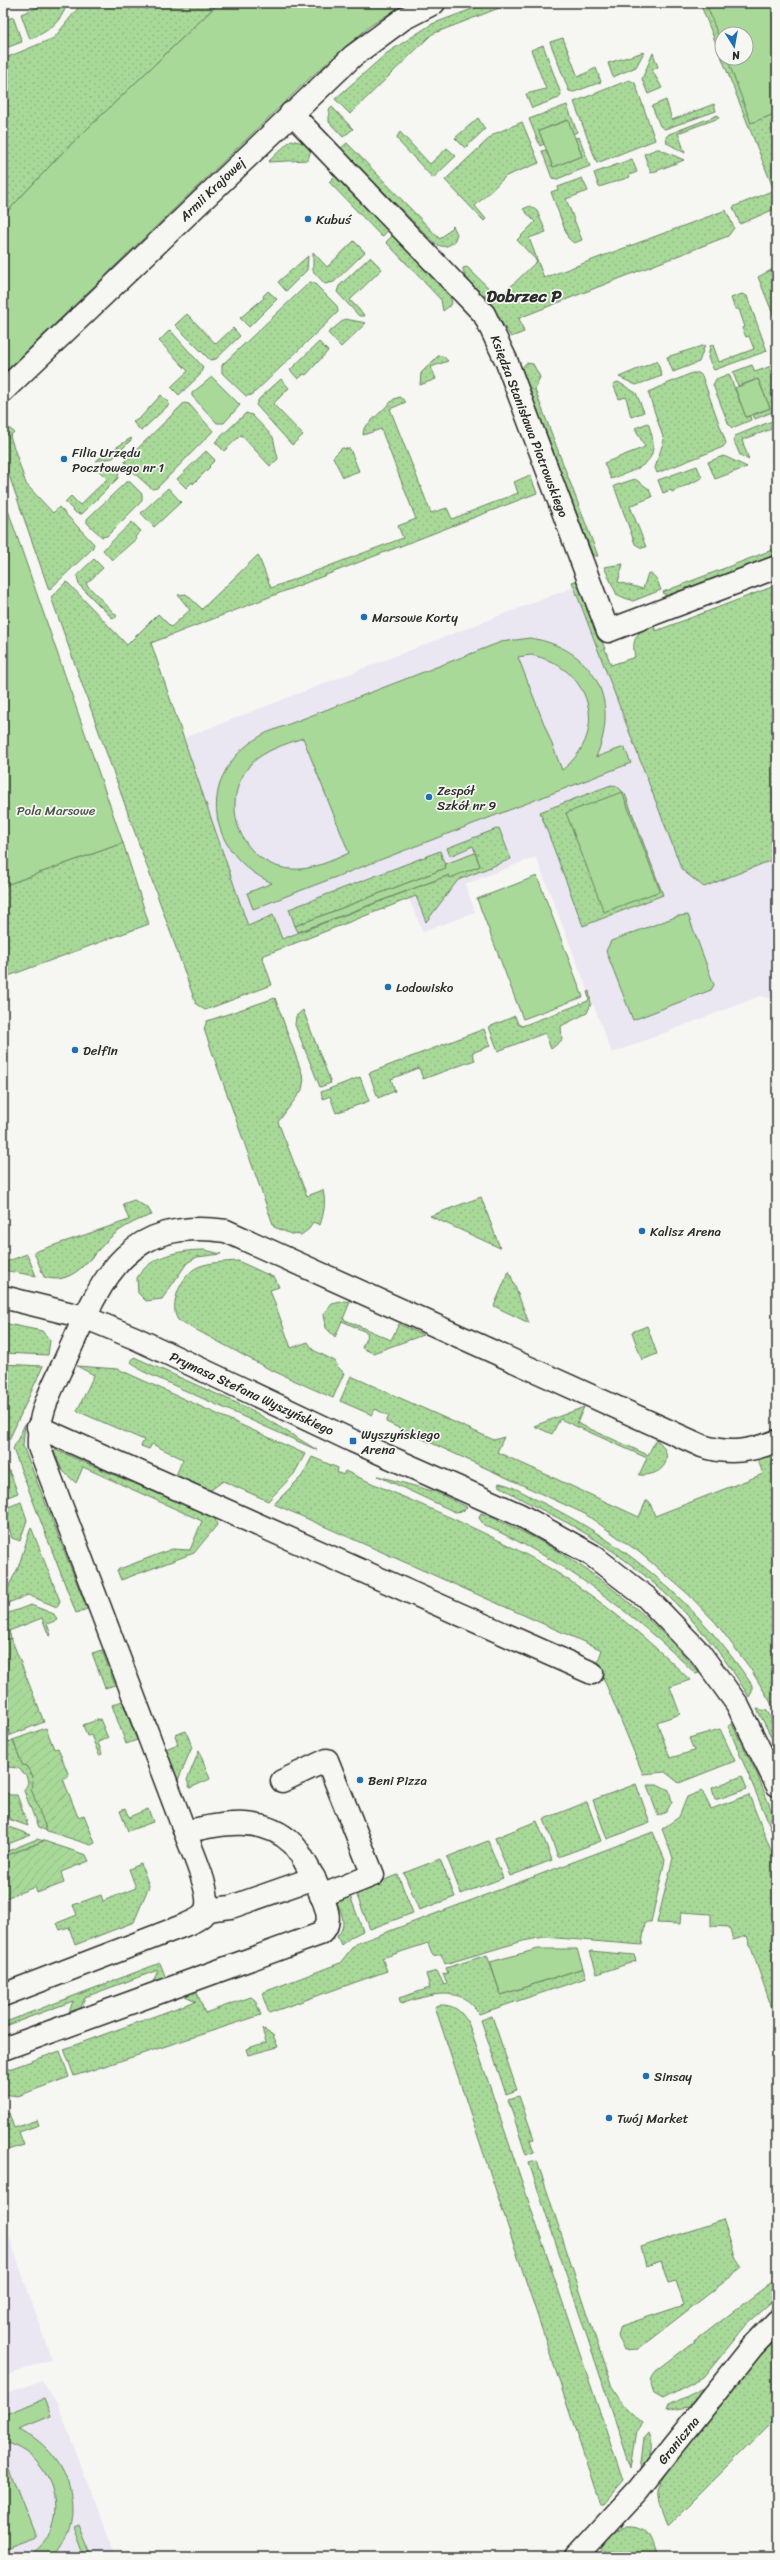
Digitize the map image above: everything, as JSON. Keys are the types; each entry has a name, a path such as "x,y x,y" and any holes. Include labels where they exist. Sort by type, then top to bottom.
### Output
{"street":[{"name":"Armii Krajowej","path":"3,391 291,113 377,36 403,19 434,3"},
{"name":"Księdza Stanisława Piotrowskiego","path":"291,113 474,302 492,328 506,360 608,632 777,567"},
{"path":"3,1995 185,1925 203,1915 206,1910 205,1892 185,1832 39,1447 38,1427 44,1405 84,1317 107,1275 134,1248 149,1239 187,1229 226,1231 702,1446 732,1453 745,1451 777,1441"},
{"name":"Prymasa Stefana Wyszyńskiego","path":"3,1297 84,1317 135,1338 346,1438 520,1516 598,1559 660,1610 709,1663 747,1722 777,1785"},
{"path":"38,1427 592,1673"},
{"path":"206,1910 231,1908 373,1875 327,1760 282,1781"},
{"path":"3,2049 320,1934 325,1930 329,1918 317,1887 293,1845 274,1831 252,1824 226,1824 185,1832"},
{"name":"Graniczna","path":"576,2557 638,2490 753,2346 777,2321"}],"shaded area":[{"name":"Zespół Szkół nr 9","path":"574,587 682,870 704,887 777,858 777,1000 760,996 612,1053 536,857 465,884 475,912 423,932 409,899 259,958 184,738"},
{"path":"3,2218 51,2359 3,2377"},
{"path":"42,2380 46,2389 57,2403 116,2557 3,2557 3,2395"}],"green space":[{"path":"48,3 67,4 61,16 53,26 30,39 21,14"},
{"path":"82,3 219,3 62,153 3,216 3,59 54,38"},
{"path":"219,3 406,3 370,26 310,78 3,374 3,216 62,153"},
{"path":"488,3 512,3 432,34 350,114 335,99 387,53 432,24"},
{"path":"700,3 777,3 777,208 740,224 733,207 774,190 725,66 754,66 754,26 714,26 714,38"},
{"path":"706,3 777,3 777,113 751,123 730,66 754,66 754,26 715,26"},
{"path":"13,17 22,42 3,49 3,21"},
{"path":"563,38 578,77 596,68 601,82 574,92 569,91 550,42"},
{"path":"543,45 561,94 559,98 532,108 526,94 546,89 531,50"},
{"path":"644,52 636,67 613,77 608,63"},
{"path":"653,53 658,67 652,70 662,88 648,94 642,79"},
{"path":"629,80 635,83 655,140 597,163 574,102"},
{"path":"666,100 672,120 714,104 716,111 665,129 660,126 652,106"},
{"path":"567,105 577,132 573,134 567,120 539,131 544,144 540,146 529,119"},
{"path":"332,107 353,129 343,137 329,122 329,110"},
{"path":"718,115 719,118 678,133 685,153 667,143 666,137 669,134"},
{"path":"478,118 485,129 465,148 455,138"},
{"path":"568,120 582,156 553,167 539,131"},
{"path":"522,122 539,163 506,176 475,206 486,219 484,221 445,180 494,134"},
{"path":"400,132 430,164 447,148 456,156 433,178 400,143 397,137"},
{"path":"579,137 590,166 557,179 552,178 542,151 546,150 553,167 582,156 575,138"},
{"path":"291,140 303,143 311,149 308,160 268,162"},
{"path":"347,143 440,239 453,226 457,234 454,242 448,246 442,246 431,240 341,148"},
{"path":"657,149 684,160 651,173 644,154"},
{"path":"632,159 637,172 629,175 630,177 599,187 594,173"},
{"path":"335,176 388,230 382,237 329,182"},
{"path":"582,178 588,191 566,199 582,240 574,243 568,238 551,192 557,190 558,187"},
{"path":"530,206 537,211 546,232 529,238 544,278 726,210 734,228 728,236 519,318 524,332 511,337 488,300 466,277 463,268 467,267 499,298 537,261 517,240 535,222 523,209"},
{"path":"393,235 450,293 452,304 443,311 441,300 386,242"},
{"path":"354,241 365,252 334,282 325,284 313,271 313,252 327,267"},
{"path":"308,256 307,270 286,291 278,282"},
{"path":"370,257 382,269 350,300 365,316 359,316 337,292 339,286"},
{"path":"777,267 777,324 758,277"},
{"path":"310,282 314,283 337,306 338,312 252,395 246,396 222,373 222,365"},
{"path":"268,291 277,299 249,327 240,318 264,298 263,296"},
{"path":"742,294 747,296 767,351 714,370 708,358 710,346 713,345 719,362 754,349 749,336 746,337 742,328 745,327 739,309 735,309 731,298"},
{"path":"187,314 216,344 233,328 240,336 216,359 210,360 175,325"},
{"path":"345,319 366,323 341,347 328,333"},
{"path":"170,330 203,367 200,375 179,395 171,387 188,371 159,341"},
{"path":"319,342 328,351 306,375 304,374 298,379 290,370"},
{"path":"705,345 699,362 673,372 667,357"},
{"path":"438,356 443,356 448,361 431,367 436,379 420,385 421,373"},
{"path":"657,361 662,376 636,385 619,377"},
{"path":"526,363 533,364 540,377 535,390 598,556 593,556 523,373 522,368"},
{"path":"752,365 755,372 774,365 777,374 777,410 755,419 753,415 770,408 758,379 738,386 733,372"},
{"path":"692,373 699,373 702,376 726,443 723,447 657,473 655,468 664,440 648,392"},
{"path":"729,374 746,417 750,416 751,420 732,428 729,425 713,385 716,379"},
{"path":"212,377 240,405 224,423 217,423 192,396 192,393"},
{"path":"281,379 289,388 273,404 303,435 292,445 256,405 259,399"},
{"path":"758,379 770,408 746,417 735,388"},
{"path":"618,382 636,393 644,412 631,417 626,397 619,399 613,384"},
{"path":"161,395 170,404 141,431 133,422 140,418"},
{"path":"400,397 406,402 390,409 431,513 447,508 452,519 518,493 514,482 530,475 537,493 151,643 248,926 273,915 282,939 449,875 450,877 480,866 473,846 450,856 447,848 499,828 511,859 458,880 426,922 416,896 262,956 272,985 205,1010 196,1004 51,597 66,582 127,645 158,614 171,627 190,610 178,595 186,594 202,609 258,555 271,588 403,538 398,526 416,519 381,429 363,435 364,428 394,399"},
{"path":"184,403 189,404 213,431 157,488 152,489 126,466 125,461"},
{"path":"246,413 252,415 273,437 278,459 270,466 241,435 224,451 215,442"},
{"path":"777,419 777,427 742,440 749,460 740,455 734,441 735,436"},
{"path":"648,423 652,436 653,447 647,462 641,467 611,479 604,463 645,447 635,428"},
{"path":"3,424 14,432 10,436 26,484 53,513 59,507 94,544 92,549 49,590 3,458"},
{"path":"131,438 132,439 113,458 95,461"},
{"path":"342,448 350,449 359,471 343,477 333,457"},
{"path":"206,451 215,460 193,484 192,482 186,488 177,479"},
{"path":"723,456 747,467 715,479 708,462"},
{"path":"113,466 119,470 118,478 82,514 76,513 65,502 71,496 80,505 107,479 96,468"},
{"path":"697,466 702,478 672,492 671,490 663,493 658,480"},
{"path":"635,479 649,489 652,497 630,506 646,547 642,548 635,544 614,486"},
{"path":"126,482 130,482 142,494 142,501 107,536 102,537 87,523 87,519"},
{"path":"168,488 181,502 154,527 141,513"},
{"name":"Pola Marsowe","path":"3,496 123,843 3,886"},
{"path":"132,522 141,531 135,537 136,539 112,560 103,550"},
{"path":"777,548 777,554 665,596 663,592"},
{"path":"94,559 103,568 86,584 117,616 115,618 111,617 79,585 77,575"},
{"path":"623,564 618,582 643,589 648,573 655,577 661,590 633,601 617,595 604,567"},
{"path":"579,580 611,665 635,657 634,645 636,636 647,627 653,625 656,631 777,585 777,858 704,887 682,870 572,582"},
{"path":"530,638 552,644 570,653 585,665 596,680 603,696 605,715 603,736 596,757 624,747 631,763 253,909 247,893 272,883 249,869 232,851 221,831 216,810 219,788 228,767 243,748 266,733 501,642","holes":["531,655 551,662 567,672 579,686 587,702 589,719 586,737 577,754 562,770 518,657","303,738 349,853 313,867 290,869 272,865 258,856 246,843 239,828 235,811 236,794 241,778 257,758 276,748"]},
{"path":"611,785 617,786 625,794 663,895 583,926 540,812"},
{"path":"622,792 660,891 604,912 566,813"},
{"path":"123,843 149,924 3,978 3,886"},
{"path":"440,851 446,868 295,926 289,909"},
{"path":"475,853 480,866 450,878 449,875 298,932 295,926 446,868 445,864"},
{"path":"537,876 583,997 523,1019 477,899"},
{"path":"688,915 714,985 711,990 633,1020 606,951 611,941 678,916"},
{"path":"589,991 591,1004 587,1013 561,1026 562,1040 551,1049 545,1033 498,1051 489,1027 515,1016 518,1024 522,1026 588,1001 589,998 587,992"},
{"path":"275,998 304,1079 302,1090 278,1122 307,1196 323,1190 324,1195 323,1216 320,1225 313,1222 309,1229 301,1235 291,1234 274,1227 204,1029 207,1021"},
{"path":"303,1010 331,1083 320,1087 295,1025 296,1016"},
{"path":"484,1029 490,1046 472,1053 475,1060 423,1079 419,1068 391,1079 395,1091 378,1098 369,1073"},
{"path":"360,1077 369,1101 336,1113 330,1096 323,1099 321,1092"},
{"path":"481,1197 500,1248 430,1216"},
{"path":"134,1200 148,1208 152,1215 124,1227 108,1240 84,1266 75,1272 66,1277 56,1279 44,1277 34,1252 129,1220 123,1204"},
{"path":"205,1250 221,1254 197,1257 187,1263 162,1299 146,1301 138,1293 137,1278 150,1264 167,1255 186,1251"},
{"path":"27,1254 36,1276 3,1270 3,1263"},
{"path":"238,1261 275,1278 279,1287 270,1290 291,1348 308,1342 313,1350 335,1361 337,1366 344,1373 333,1398 269,1369 178,1320 175,1314 175,1306 178,1290 192,1271 207,1264"},
{"path":"509,1271 529,1323 494,1306"},
{"path":"345,1301 350,1302 343,1319 391,1340 399,1324 423,1335 373,1353 362,1348 368,1333 342,1321 335,1337 326,1328 324,1314 332,1304"},
{"path":"3,1323 42,1331 50,1340 48,1355 3,1353"},
{"path":"647,1326 657,1354 642,1360 632,1332"},
{"path":"134,1357 250,1409 317,1450 142,1371 131,1362"},
{"path":"3,1364 43,1366 9,1440 3,1425"},
{"path":"77,1366 118,1369 305,1454 294,1474 268,1501 223,1481 207,1493 175,1478 183,1459 152,1444 149,1449 141,1446 144,1440 77,1411 94,1375"},
{"path":"351,1376 494,1440 504,1437 497,1452 639,1517 646,1501 649,1501 655,1516 763,1474 758,1460 776,1452 777,1713 750,1668 716,1623 688,1594 639,1552 585,1514 386,1422 389,1416 375,1409 372,1415 340,1401"},
{"path":"584,1407 577,1423 648,1455 656,1439 666,1452 665,1464 655,1473 639,1475 647,1458 560,1419 552,1434 534,1426"},
{"path":"25,1424 23,1446 87,1609 76,1613 13,1449"},
{"path":"56,1450 215,1518 217,1525 194,1553 121,1580 117,1570 172,1549 190,1550 202,1521 83,1467 76,1483 62,1470 54,1452"},
{"path":"3,1456 18,1493 3,1499"},
{"path":"312,1457 338,1468 337,1472 343,1475 345,1471 490,1536 546,1566 589,1594 634,1629 690,1680 670,1687 680,1714 657,1722 670,1758 694,1751 689,1738 720,1729 735,1761 679,1783 665,1772 643,1774 603,1677 595,1669 602,1650 274,1504 302,1476"},
{"path":"378,1476 436,1492 467,1507 463,1511 455,1512"},
{"path":"499,1483 516,1489 604,1538 633,1558 660,1580 709,1629 731,1656 752,1685 752,1692 749,1697 733,1671 715,1647 674,1602 652,1582 604,1545 568,1523 508,1491 498,1485"},
{"path":"21,1502 27,1520 20,1541 12,1538 3,1509"},
{"path":"481,1513 513,1527 543,1543 572,1560 600,1580 627,1600 652,1623 699,1673 696,1674 672,1651 597,1590 543,1555 484,1525 479,1518"},
{"path":"31,1527 60,1601 57,1607 28,1595 3,1605 3,1597 18,1568"},
{"path":"31,1605 54,1614 57,1620 47,1624 51,1635 49,1636 42,1618 9,1631 11,1638 3,1641 3,1615"},
{"path":"11,1638 44,1722 11,1735 3,1716 3,1641"},
{"path":"102,1650 115,1685 105,1688 92,1653"},
{"path":"122,1701 137,1740 126,1744 112,1705"},
{"path":"757,1709 767,1711 770,1716 777,1738 777,1748"},
{"path":"3,1716 11,1735 3,1738"},
{"path":"100,1719 108,1738 98,1742 102,1754 99,1755 91,1735 87,1736 83,1725"},
{"path":"732,1724 757,1774 777,1824 777,1843 728,1726"},
{"path":"46,1728 54,1749 58,1748 69,1776 63,1779 78,1817 84,1815 95,1843 91,1845 47,1831 31,1789 33,1776 27,1767 22,1764 13,1740"},
{"path":"186,1731 192,1747 178,1780 175,1782 163,1750 178,1744 175,1735"},
{"path":"13,1740 22,1764 27,1767 33,1776 32,1789 47,1831 38,1827 24,1791 28,1783 26,1775 18,1768 8,1767 3,1755 3,1744"},
{"path":"199,1751 210,1779 190,1788 187,1780"},
{"path":"742,1776 747,1789 715,1800 712,1788"},
{"path":"636,1784 650,1823 607,1839 593,1800"},
{"path":"647,1785 659,1785 669,1790 672,1802 666,1812 658,1816"},
{"path":"3,1791 10,1795 17,1795 28,1826 3,1817"},
{"path":"702,1791 711,1809 749,1795 777,1866 777,2023 747,1936 733,1940 729,1927 711,1926 711,1914 681,1912 680,1924 657,1923 673,1858 662,1829 679,1817 687,1797"},
{"path":"587,1802 601,1841 558,1857 544,1819"},
{"path":"125,1809 129,1817 148,1809 153,1822 128,1831 120,1811"},
{"path":"537,1821 552,1860 510,1876 495,1838"},
{"path":"3,1825 31,1835 3,1846"},
{"path":"653,1832 665,1860 651,1922 645,1922 642,1945 544,1937 523,1941 445,1964 441,1954 433,1956 428,1943 382,1958 387,1971 269,2013 263,1997 264,1992 340,1963 355,1944"},
{"path":"37,1839 44,1841 3,1857 3,1853"},
{"path":"44,1841 86,1855 89,1861 61,1872 64,1883 37,1893 35,1887 3,1899 3,1857"},
{"path":"488,1841 503,1878 461,1894 447,1857"},
{"path":"440,1859 455,1897 419,1910 404,1873"},
{"path":"141,1864 149,1886 134,1922 75,1945 69,1927 60,1930 57,1923 77,1915 73,1905 101,1895 103,1901 136,1888 129,1869"},
{"path":"398,1875 413,1913 370,1929 355,1891"},
{"path":"349,1893 363,1931 351,1937 341,1945 337,1936 341,1932 343,1922 341,1912 335,1898"},
{"path":"538,1949 577,1949 583,1968 501,1995 490,1962"},
{"path":"590,1951 634,1955 636,1961 597,1974"},
{"path":"487,1955 501,1995 583,1968 586,1978 479,2014 472,2004 463,1998 454,1995 433,1995 401,2004 399,1998 430,1988 426,1974 437,1971 444,1985 447,1984 443,1974 448,1973 446,1968"},
{"path":"160,1963 167,1981 151,1987 158,1970 85,1997 79,2013 67,2018 73,2001 3,2027 3,2023"},
{"path":"196,1990 205,2013 251,1997 255,2000 261,2015 74,2076 64,2049 196,2001 183,1995"},
{"path":"439,2005 454,2007 464,2016 469,2025 623,2481 603,2504 600,2504 435,2007"},
{"path":"492,2016 517,2090 506,2094 481,2020"},
{"path":"262,2029 273,2035 278,2047 248,2055 246,2049 266,2042"},
{"path":"60,2051 69,2077 18,2096 3,2094 3,2067 9,2069"},
{"path":"519,2096 534,2139 530,2140 534,2152 526,2155 508,2099"},
{"path":"9,2113 14,2128 37,2120 39,2125 19,2132 24,2145 4,2151 3,2115"},
{"path":"537,2161 611,2385 627,2410 642,2423 637,2430 631,2468 529,2163"},
{"path":"723,2220 736,2259 742,2268 638,2349 624,2350 618,2335 621,2326 684,2305 676,2281 668,2283 661,2261 646,2266 641,2247"},
{"path":"777,2278 777,2298 748,2323 703,2378 663,2399 654,2394 651,2382 656,2371"},
{"path":"777,2336 777,2417 667,2527 658,2500 658,2491 663,2478 675,2459 711,2413"},
{"path":"706,2387 689,2406 667,2410 669,2405"},
{"path":"44,2399 51,2416 19,2429 36,2439 50,2453 61,2468 69,2485 72,2503 71,2522 64,2540 53,2557 28,2557 43,2543 51,2527 55,2510 53,2492 47,2476 36,2461 21,2449 3,2442 3,2415"},
{"path":"649,2431 652,2442 651,2452 647,2461 640,2470 644,2437"},
{"path":"3,2454 36,2537 3,2549"},
{"path":"79,2525 92,2557 85,2557 74,2527"},
{"path":"626,2526 634,2526 645,2530 657,2557 622,2557 619,2551 603,2556 603,2547 609,2538"}],"place":[{"name":"Kubuś","path":"308,219"},
{"name":"Filia Urzędu Pocztowego nr 1","path":"64,459"},
{"name":"Marsowe Korty","path":"364,617"},
{"name":"Zespół Szkół nr 9","path":"429,797"},
{"name":"Lodowisko","path":"388,987"},
{"name":"Delfin","path":"75,1050"},
{"name":"Kalisz Arena","path":"642,1231"},
{"name":"Wyszyńskiego Arena","path":"353,1441"},
{"name":"Beni Pizza","path":"360,1780"},
{"name":"Sinsay","path":"646,2076"},
{"name":"Twój Market","path":"609,2118"}],"district":[{"name":"Dobrzec P","path":"524,296"}]}
